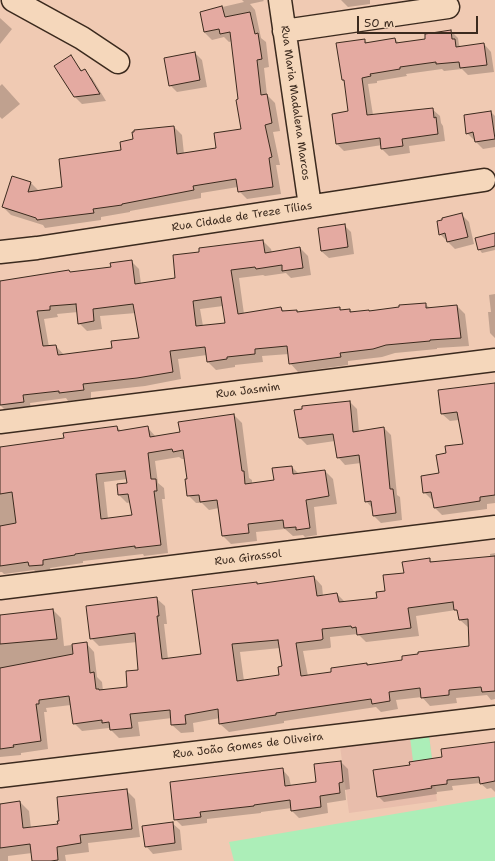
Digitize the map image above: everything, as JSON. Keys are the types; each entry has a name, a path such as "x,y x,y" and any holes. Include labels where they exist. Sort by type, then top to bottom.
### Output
{"street":[{"path":"13,0 82,38 118,62"},
{"name":"Rua Maria Madalena Marcos","path":"280,0 310,206"},
{"path":"284,31 448,6"},
{"name":"Rua Cidade de Treze Tílias","path":"0,252 36,248 484,180"},
{"name":"Rua Jasmim","path":"0,422 495,360"},
{"name":"Rua Girassol","path":"0,588 495,528"},
{"name":"Rua João Gomes de Oliveira","path":"0,776 495,716"}],"shaded area":[{"path":"429,735 437,801 349,813 340,746"}],"green space":[{"path":"429,735 432,759 413,761 410,737"},
{"path":"495,797 495,861 234,861 229,842"}],"building":[{"path":"222,6 225,17 250,12 255,34 258,33 262,59 257,60 261,95 267,94 272,123 265,125 272,157 269,158 273,187 238,192 236,179 193,186 194,190 122,205 93,209 94,213 37,220 36,218 2,207 12,176 31,182 28,192 62,187 59,159 121,150 120,142 133,139 132,132 134,132 134,130 174,126 177,154 216,148 214,133 241,129 236,100 238,99 230,32 220,34 219,29 204,32 200,12"},
{"path":"451,30 452,39 455,39 456,47 484,43 487,65 460,68 459,62 436,64 436,62 400,67 400,69 370,74 371,76 362,78 367,115 433,108 434,118 436,117 438,134 402,139 403,146 381,149 380,138 336,144 332,114 348,111 344,80 342,80 336,43 365,39 365,43 395,38 396,43 425,39 425,34"},
{"path":"195,52 200,80 169,86 164,58"},
{"path":"71,55 81,71 85,69 100,94 74,97 54,66"},
{"path":"491,111 495,139 475,142 473,132 466,134 464,115"},
{"path":"462,213 468,237 447,242 445,233 439,235 437,221 442,220 442,218"},
{"path":"345,224 348,247 321,251 318,228"},
{"path":"495,233 495,246 478,250 475,238"},
{"path":"263,240 265,253 300,247 303,268 282,271 282,265 256,269 255,267 231,270 238,314 281,307 282,311 297,310 297,312 340,307 340,310 350,309 350,312 369,311 399,307 399,305 426,303 426,308 457,305 461,338 386,345 373,349 340,353 341,357 289,364 287,346 255,349 255,354 227,357 227,359 207,362 205,347 170,351 173,372 83,384 84,390 23,395 24,402 0,405 0,281 69,270 70,272 111,267 110,263 132,260 135,284 175,278 173,255 199,252 199,248","holes":["221,297 225,323 196,326 193,301","76,304 78,324 94,321 93,309 133,304 139,338 111,341 112,348 58,355 56,345 43,346 37,311 50,310 50,306"]},
{"path":"495,383 495,495 480,497 480,501 434,508 431,492 423,493 421,476 439,473 436,455 446,453 445,446 463,444 457,412 441,414 438,390"},
{"path":"350,401 353,432 384,427 390,489 393,489 396,513 373,516 371,501 365,502 359,455 337,458 333,434 299,438 294,410 302,409 302,406"},
{"path":"234,414 245,484 274,480 272,468 292,466 293,474 325,470 329,496 306,500 310,528 296,530 296,527 284,528 283,520 248,524 249,533 222,536 217,500 200,502 199,495 187,496 185,479 187,479 183,450 173,452 172,449 148,453 151,479 156,479 157,491 154,491 161,545 135,548 135,546 75,554 43,560 43,565 29,566 28,562 0,566 0,526 16,523 12,492 0,494 0,447 64,438 63,433 117,426 118,431 148,426 150,437 180,432 178,422","holes":["125,471 127,483 117,484 118,495 128,494 132,515 101,519 96,474"]},
{"path":"495,556 495,691 482,692 481,687 449,690 449,695 421,698 420,688 389,692 390,701 372,704 371,699 276,713 276,715 219,724 218,709 185,715 186,724 171,725 170,710 130,714 132,728 110,730 109,722 102,723 102,720 73,724 69,696 39,700 39,704 36,704 41,741 13,745 14,747 0,749 0,668 73,654 72,644 87,642 90,673 94,672 96,689 127,687 126,671 138,670 135,633 90,639 86,606 157,597 159,616 157,616 162,659 201,654 192,590 257,582 257,584 314,576 317,596 337,593 339,602 377,598 376,592 385,591 383,575 404,573 402,562 430,558 430,562","holes":["453,602 454,610 457,610 459,620 468,619 469,646 418,652 418,654 402,656 402,660 331,668 331,672 301,676 296,643 323,639 322,629 351,626 352,628 356,627 357,635 411,628 408,608","278,640 282,666 278,667 279,675 237,681 232,644"]},
{"path":"53,609 57,639 0,644 0,615"},
{"path":"495,742 495,781 480,784 479,777 447,780 447,784 431,786 432,788 377,797 373,770 410,765 409,762 442,757 441,749"},
{"path":"341,761 343,782 339,783 340,793 320,796 321,807 291,811 290,800 200,812 201,817 174,820 170,782 283,768 285,786 316,782 314,764"},
{"path":"127,789 132,829 80,835 81,843 57,847 58,860 32,861 30,844 0,848 0,804 20,801 23,828 58,824 57,797"},
{"path":"173,822 175,843 145,847 142,826"}]}
